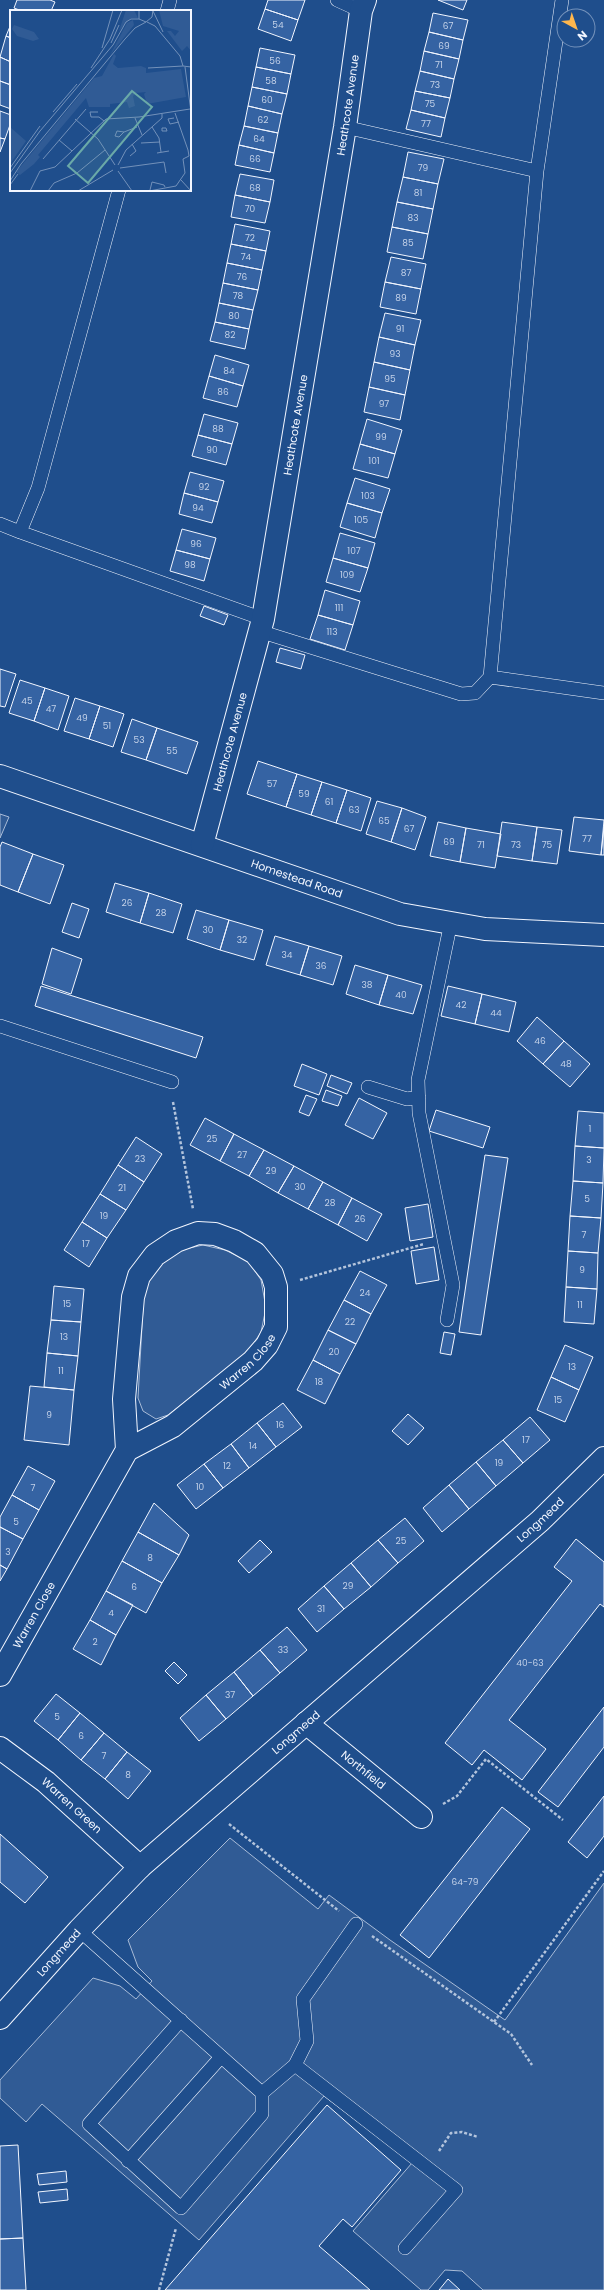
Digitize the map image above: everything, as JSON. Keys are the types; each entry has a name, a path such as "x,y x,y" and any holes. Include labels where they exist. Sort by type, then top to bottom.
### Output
{"street":[{"name":"Heathcote Avenue","path":"202,845 261,625 345,127 363,5"},
{"name":"Homestead Road","path":"0,776 400,914 485,928 604,935"},
{"name":"Warren Close","path":"0,1675 127,1450 172,1426 253,1361 267,1345 276,1327 276,1287 272,1274 255,1253 234,1241 215,1234 198,1233 176,1241 155,1255 139,1276 133,1297 124,1399 127,1450"},
{"name":"Longmead","path":"0,2018 79,1930 140,1867 540,1521 604,1458"},
{"name":"Northfield","path":"306,1723 421,1817"},
{"name":"Warren Green","path":"0,1748 46,1782 140,1867"}],"lane":[{"path":"167,10 170,0"},
{"path":"337,0 363,5"},
{"path":"0,524 261,625 461,694 475,693 490,677 536,171 562,0"},
{"path":"345,127 536,171"},
{"path":"20,532 38,488 118,191"},
{"path":"490,677 604,693"},
{"path":"447,1320 453,1285 419,1113 418,1080 451,922"},
{"path":"0,1026 172,1082"},
{"path":"368,1087 407,1099 419,1097"},
{"path":"262,2093 295,2065 307,2041 303,1999 356,1924"},
{"path":"79,1930 181,2020 262,2093 262,2114 181,2208 128,2161 90,2124 181,2020"},
{"path":"128,2161 221,2057"},
{"path":"295,2065 456,2190 405,2248"}],"path":[{"path":"172,1082 173,1103 198,1233"},
{"path":"276,1287 443,1238"},
{"path":"421,1817 456,1796 486,1759 563,1820"},
{"path":"494,2022 604,1871"},
{"path":"427,2168 451,2133 462,2132 478,2137"},
{"path":"159,2290 181,2208"}],"shaded area":[{"path":"0,814 9,817 0,838"},
{"path":"203,1245 225,1250 248,1261 261,1280 266,1308 261,1332 248,1352 168,1415 156,1419 143,1411 138,1398 144,1290 158,1266 176,1251"},
{"path":"230,1838 318,1909 329,1895 390,1940 505,2020 604,1883 604,2290 483,2290 462,2271 445,2270 428,2290 421,2290 353,2231 412,2163 324,2096 199,2240 42,2104 26,2122 0,2098 0,2080 93,1978 120,1986 136,1999 152,1981 138,1967 128,1940"}],"building":[{"path":"17,0 50,0 55,2 51,10 19,10 14,8"},
{"path":"268,0 305,0 298,20 265,9"},
{"path":"438,0 467,0 463,10"},
{"path":"265,9 298,20 291,41 258,29"},
{"path":"433,13 468,20 463,40 429,32"},
{"path":"10,26 10,38 6,36"},
{"path":"429,32 463,40 459,59 424,51"},
{"path":"6,36 10,38 10,62 0,57"},
{"path":"260,48 295,55 291,74 256,67"},
{"path":"424,51 459,59 454,79 420,71"},
{"path":"0,57 10,62 10,85 0,81"},
{"path":"256,67 291,74 287,94 252,87"},
{"path":"420,71 454,79 450,98 415,91"},
{"path":"0,81 10,85 10,109 0,105"},
{"path":"252,87 287,94 282,114 248,106"},
{"path":"415,91 450,98 445,118 411,110"},
{"path":"248,106 282,114 278,133 244,126"},
{"path":"411,110 445,118 441,137 406,129"},
{"path":"0,111 10,115 10,125 5,139 0,138"},
{"path":"244,126 278,133 274,153 239,145"},
{"path":"0,138 5,139 0,152"},
{"path":"239,145 274,153 270,172 235,165"},
{"path":"408,152 444,159 438,184 403,177"},
{"path":"240,174 274,180 270,202 235,195"},
{"path":"403,177 438,184 433,209 397,202"},
{"path":"235,195 270,202 265,223 231,217"},
{"path":"397,202 433,209 428,234 392,227"},
{"path":"235,224 270,231 266,251 231,244"},
{"path":"392,227 428,234 423,259 387,252"},
{"path":"231,244 266,251 262,270 227,263"},
{"path":"391,257 426,264 421,289 385,282"},
{"path":"227,263 262,270 258,290 223,283"},
{"path":"385,282 421,289 416,314 380,307"},
{"path":"223,283 258,290 253,310 219,303"},
{"path":"219,303 253,310 249,329 215,322"},
{"path":"385,313 421,320 415,345 379,337"},
{"path":"215,322 249,329 245,349 210,341"},
{"path":"379,337 415,345 410,370 374,362"},
{"path":"215,355 249,365 243,386 209,376"},
{"path":"374,362 410,370 405,395 369,387"},
{"path":"209,376 243,386 237,407 203,398"},
{"path":"369,387 405,395 400,420 364,412"},
{"path":"204,414 238,423 232,444 198,435"},
{"path":"367,419 402,430 395,454 360,444"},
{"path":"198,435 232,444 226,465 192,456"},
{"path":"360,444 395,454 388,478 353,469"},
{"path":"190,472 224,481 218,502 184,493"},
{"path":"355,478 390,489 382,513 347,503"},
{"path":"184,493 218,502 212,523 179,514"},
{"path":"347,503 382,513 375,538 340,527"},
{"path":"182,529 216,538 210,559 176,550"},
{"path":"340,533 375,543 368,568 333,558"},
{"path":"176,550 210,559 204,581 170,571"},
{"path":"333,558 368,568 360,592 326,582"},
{"path":"325,590 360,601 353,625 318,615"},
{"path":"204,606 228,615 224,625 200,616"},
{"path":"318,615 353,625 345,650 310,639"},
{"path":"280,648 305,655 301,669 276,662"},
{"path":"0,669 16,674 5,707 0,706"},
{"path":"20,680 45,688 34,721 9,713"},
{"path":"45,688 69,696 58,730 34,721"},
{"path":"75,698 100,706 89,739 64,731"},
{"path":"100,706 124,714 113,747 89,739"},
{"path":"132,719 157,728 146,760 121,752"},
{"path":"157,728 198,742 187,774 146,760"},
{"path":"258,761 297,774 286,807 247,794"},
{"path":"297,774 322,782 311,815 286,807"},
{"path":"322,782 347,790 336,823 311,815"},
{"path":"347,790 371,798 361,831 336,823"},
{"path":"377,801 402,808 391,842 366,834"},
{"path":"402,808 426,817 415,850 391,842"},
{"path":"574,817 604,820 601,855 569,851"},
{"path":"438,822 466,828 460,862 430,856"},
{"path":"502,822 537,827 532,861 497,856"},
{"path":"537,827 562,830 557,864 532,861"},
{"path":"604,827 604,855 601,855"},
{"path":"466,828 501,834 495,868 460,862"},
{"path":"2,842 33,854 18,892 0,885 0,847"},
{"path":"33,854 64,865 50,904 18,892"},
{"path":"115,883 149,893 140,923 106,912"},
{"path":"149,893 182,904 173,933 140,923"},
{"path":"72,903 89,909 79,938 62,932"},
{"path":"196,910 229,920 220,950 187,939"},
{"path":"229,920 263,930 254,960 220,950"},
{"path":"275,936 309,946 300,975 266,965"},
{"path":"309,946 342,956 333,985 300,975"},
{"path":"52,948 82,959 71,994 42,984"},
{"path":"355,965 388,975 379,1005 346,994"},
{"path":"388,975 422,985 413,1014 379,1005"},
{"path":"41,986 203,1037 196,1058 35,1006"},
{"path":"448,986 482,994 475,1024 441,1016"},
{"path":"482,994 516,1002 509,1032 475,1024"},
{"path":"537,1017 564,1041 543,1064 517,1041"},
{"path":"564,1041 590,1064 570,1087 543,1064"},
{"path":"302,1064 327,1074 319,1095 294,1086"},
{"path":"331,1075 352,1083 347,1094 327,1086"},
{"path":"326,1090 342,1096 338,1106 322,1101"},
{"path":"306,1095 317,1099 309,1116 299,1112"},
{"path":"359,1098 387,1113 373,1139 345,1125"},
{"path":"436,1110 490,1127 483,1148 429,1131"},
{"path":"578,1111 604,1113 604,1148 575,1146"},
{"path":"205,1118 234,1134 220,1161 190,1145"},
{"path":"234,1134 264,1150 249,1176 220,1161"},
{"path":"136,1137 162,1154 144,1182 118,1165"},
{"path":"575,1146 604,1148 603,1183 573,1181"},
{"path":"264,1150 294,1166 278,1193 249,1176"},
{"path":"485,1155 508,1158 481,1335 459,1332"},
{"path":"118,1165 144,1182 126,1210 100,1194"},
{"path":"294,1166 323,1182 308,1209 278,1193"},
{"path":"573,1181 603,1183 601,1218 570,1216"},
{"path":"323,1182 352,1198 338,1225 308,1209"},
{"path":"100,1194 126,1210 107,1238 82,1222"},
{"path":"352,1198 382,1214 367,1241 338,1225"},
{"path":"428,1204 433,1237 410,1241 405,1208"},
{"path":"570,1216 601,1218 598,1253 568,1251"},
{"path":"82,1222 107,1238 89,1267 64,1250"},
{"path":"434,1247 439,1280 416,1284 411,1251"},
{"path":"568,1251 598,1253 597,1289 566,1287"},
{"path":"360,1271 387,1285 371,1314 344,1300"},
{"path":"54,1286 84,1289 81,1322 51,1320"},
{"path":"566,1287 597,1289 594,1324 564,1322"},
{"path":"344,1300 371,1314 356,1344 328,1330"},
{"path":"51,1320 81,1322 78,1356 47,1353"},
{"path":"328,1330 356,1344 340,1374 313,1360"},
{"path":"444,1332 455,1334 451,1355 440,1353"},
{"path":"565,1345 593,1357 579,1390 551,1377"},
{"path":"47,1353 78,1356 74,1390 44,1387"},
{"path":"313,1360 340,1374 325,1404 297,1390"},
{"path":"551,1377 579,1390 565,1422 537,1410"},
{"path":"30,1386 74,1390 69,1445 24,1440"},
{"path":"283,1403 302,1427 276,1447 257,1423"},
{"path":"408,1414 424,1428 408,1445 392,1431"},
{"path":"530,1417 550,1440 523,1463 503,1440"},
{"path":"257,1423 276,1447 249,1468 231,1444"},
{"path":"503,1440 523,1463 496,1486 476,1462"},
{"path":"231,1444 249,1468 223,1488 204,1464"},
{"path":"476,1462 496,1486 469,1509 449,1485"},
{"path":"204,1464 223,1488 196,1509 177,1485"},
{"path":"28,1466 55,1481 39,1510 12,1495"},
{"path":"449,1485 469,1509 442,1532 423,1508"},
{"path":"12,1495 39,1510 23,1539 0,1527 0,1517"},
{"path":"154,1503 189,1535 179,1555 138,1532"},
{"path":"405,1518 424,1541 398,1563 378,1540"},
{"path":"0,1527 23,1539 7,1569 0,1565"},
{"path":"138,1532 179,1555 162,1583 122,1561"},
{"path":"576,1539 604,1562 604,1607 600,1604 509,1720 546,1749 522,1780 484,1750 472,1765 445,1743 572,1581 554,1567"},
{"path":"260,1540 272,1552 249,1573 238,1561"},
{"path":"378,1540 398,1563 371,1587 351,1563"},
{"path":"122,1561 162,1583 146,1613 106,1591"},
{"path":"351,1563 371,1587 344,1609 324,1586"},
{"path":"0,1565 7,1569 0,1581"},
{"path":"324,1586 344,1609 317,1632 298,1609"},
{"path":"106,1591 133,1605 116,1635 90,1620"},
{"path":"90,1620 116,1635 101,1665 73,1649"},
{"path":"287,1627 307,1650 280,1673 260,1650"},
{"path":"260,1650 280,1673 253,1696 234,1672"},
{"path":"174,1662 187,1675 178,1684 165,1671"},
{"path":"234,1672 253,1696 226,1719 206,1695"},
{"path":"56,1694 80,1713 58,1740 34,1721"},
{"path":"206,1695 226,1719 199,1741 180,1718"},
{"path":"604,1707 604,1747 558,1807 538,1792"},
{"path":"80,1713 104,1733 81,1760 58,1740"},
{"path":"104,1733 127,1752 105,1779 81,1760"},
{"path":"127,1752 151,1771 128,1799 105,1779"},
{"path":"604,1796 604,1836 587,1858 568,1842"},
{"path":"502,1807 530,1829 429,1958 400,1935"},
{"path":"0,1834 48,1877 25,1903 0,1882"},
{"path":"327,2105 401,2170 352,2227 343,2219 319,2246 370,2290 165,2290"},
{"path":"18,2145 23,2238 0,2239 0,2146"},
{"path":"66,2171 67,2182 39,2185 37,2174"},
{"path":"67,2189 68,2200 40,2203 38,2192"},
{"path":"23,2238 26,2290 0,2290 0,2239"},
{"path":"448,2279 460,2290 439,2290"}]}
